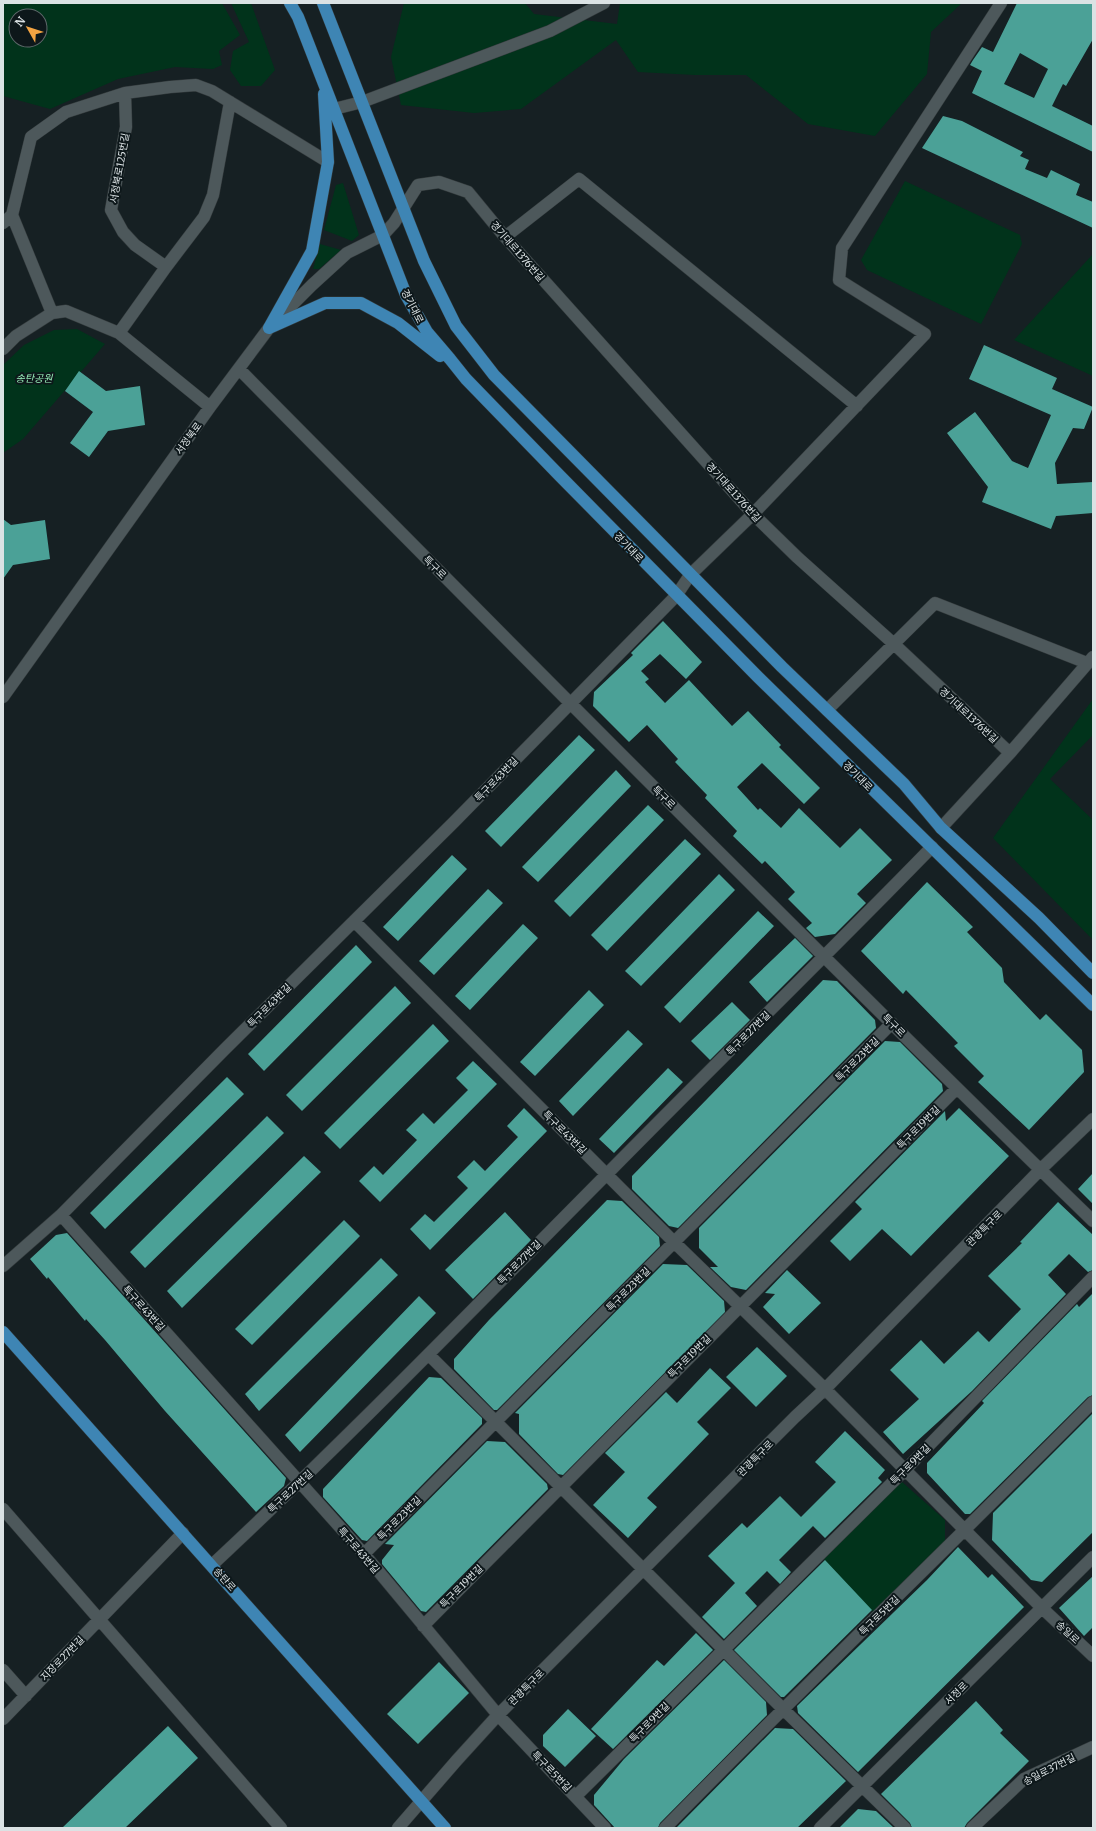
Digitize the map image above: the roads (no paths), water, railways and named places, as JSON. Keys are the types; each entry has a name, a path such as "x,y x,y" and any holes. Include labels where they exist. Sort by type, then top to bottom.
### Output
{"main road":[{"name":"경기대로","path":"290,3 298,17 410,301 426,332 466,379 676,596 1093,1004"},
{"path":"323,3 424,261 456,326 470,344 494,374 690,575 904,784 941,828 1039,918 1093,973"},
{"path":"269,328 312,251 328,162 324,83"},
{"path":"269,328 325,303 361,303 398,323 441,357 450,360"},
{"name":"송탄로","path":"3,1332 445,1828"}],"street":[{"path":"334,110 362,102 550,31 604,3"},
{"name":"특구로43번길","path":"498,1715 364,1554 61,1215 676,596 690,575 753,514 925,334 840,280 842,248 1001,3"},
{"path":"52,313 7,219 31,137 66,112 125,93 196,85 212,91 328,162"},
{"name":"서정북로125번길","path":"125,93 126,127 111,210 123,232 135,244 166,267"},
{"path":"119,332 204,217 213,195 230,102"},
{"path":"505,237 579,179 856,406"},
{"name":"경기대로1376번길","path":"404,209 418,185 438,182 468,192 505,237 753,514 797,557 894,644 1010,753"},
{"name":"서정북로","path":"3,697 210,407 269,328 347,253 383,235 404,209"},
{"path":"3,349 16,336 52,313 66,311 119,332 210,407"},
{"name":"특구로","path":"239,369 570,704 824,957 1093,1221"},
{"path":"827,710 935,603 1090,660 1010,753 941,828"},
{"name":"특구로27번길","path":"212,1565 300,1482 429,1355 932,847"},
{"name":"특구로43번길","path":"354,921 675,1243 825,1390"},
{"name":"특구로23번길","path":"364,1554 496,1420 675,1243 892,1023"},
{"name":"특구로19번길","path":"423,1626 559,1487 957,1088"},
{"name":"관광특구로","path":"398,1828 498,1715 789,1423 825,1390 1040,1170 1093,1119"},
{"path":"3,1266 61,1215"},
{"name":"특구로9번길","path":"576,1796 905,1470 1093,1277"},
{"path":"429,1355 496,1420 559,1487 861,1787 905,1828"},
{"name":"송일로","path":"825,1390 1042,1608 1093,1656"},
{"name":"특구로5번길","path":"665,1828 782,1708 966,1530 1093,1402"},
{"path":"3,1509 281,1828"},
{"name":"지장로27번길","path":"3,1719 183,1533"},
{"name":"서정로","path":"820,1828 1093,1557"},
{"path":"3,1670 26,1696"},
{"name":"특구로5번길","path":"498,1715 576,1796 604,1828"},
{"name":"송일로37번길","path":"972,1828 1024,1779 1093,1747"}],"park label":[{"name":"송탄공원","path":"34,378"}]}
